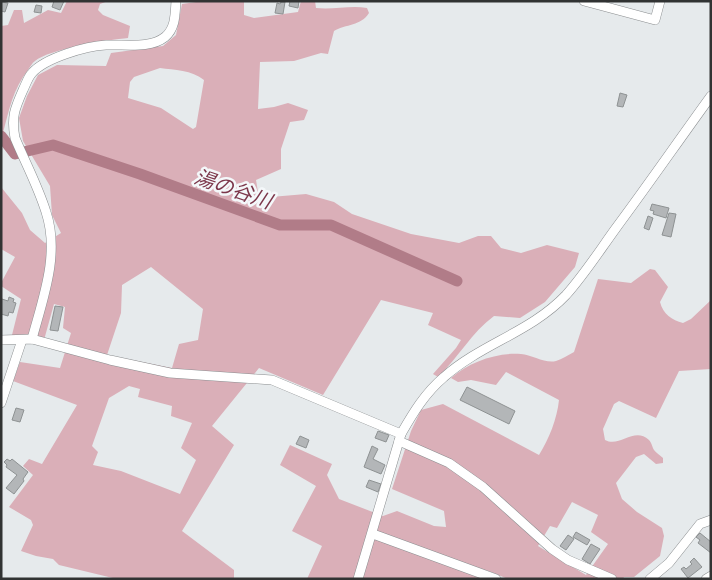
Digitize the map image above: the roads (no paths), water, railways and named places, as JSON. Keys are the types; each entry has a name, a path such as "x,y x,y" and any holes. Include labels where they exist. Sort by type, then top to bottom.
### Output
{"street":[{"path":"32,339 49,278 50,234 47,213 18,146 13,124 14,112 30,74 39,66 55,58 85,49 103,45 151,44 160,41 168,35 172,27 176,1"},
{"path":"584,1 655,20 660,1"},
{"path":"358,579 373,534 400,438 413,412 429,391 445,376 492,345 538,320 566,295 711,96"},
{"path":"1,340 32,339 110,360 170,373 272,380 400,438 449,463 483,487 552,549 568,560 612,579"},
{"path":"1,403 22,340"},
{"path":"650,579 669,563 700,524 711,520"},
{"path":"373,534 496,579"},
{"path":"706,579 711,576"}],"waterway":[{"name":"湯の谷川","path":"1,136 15,154 53,145 140,174 280,225 331,225 457,281"}]}
